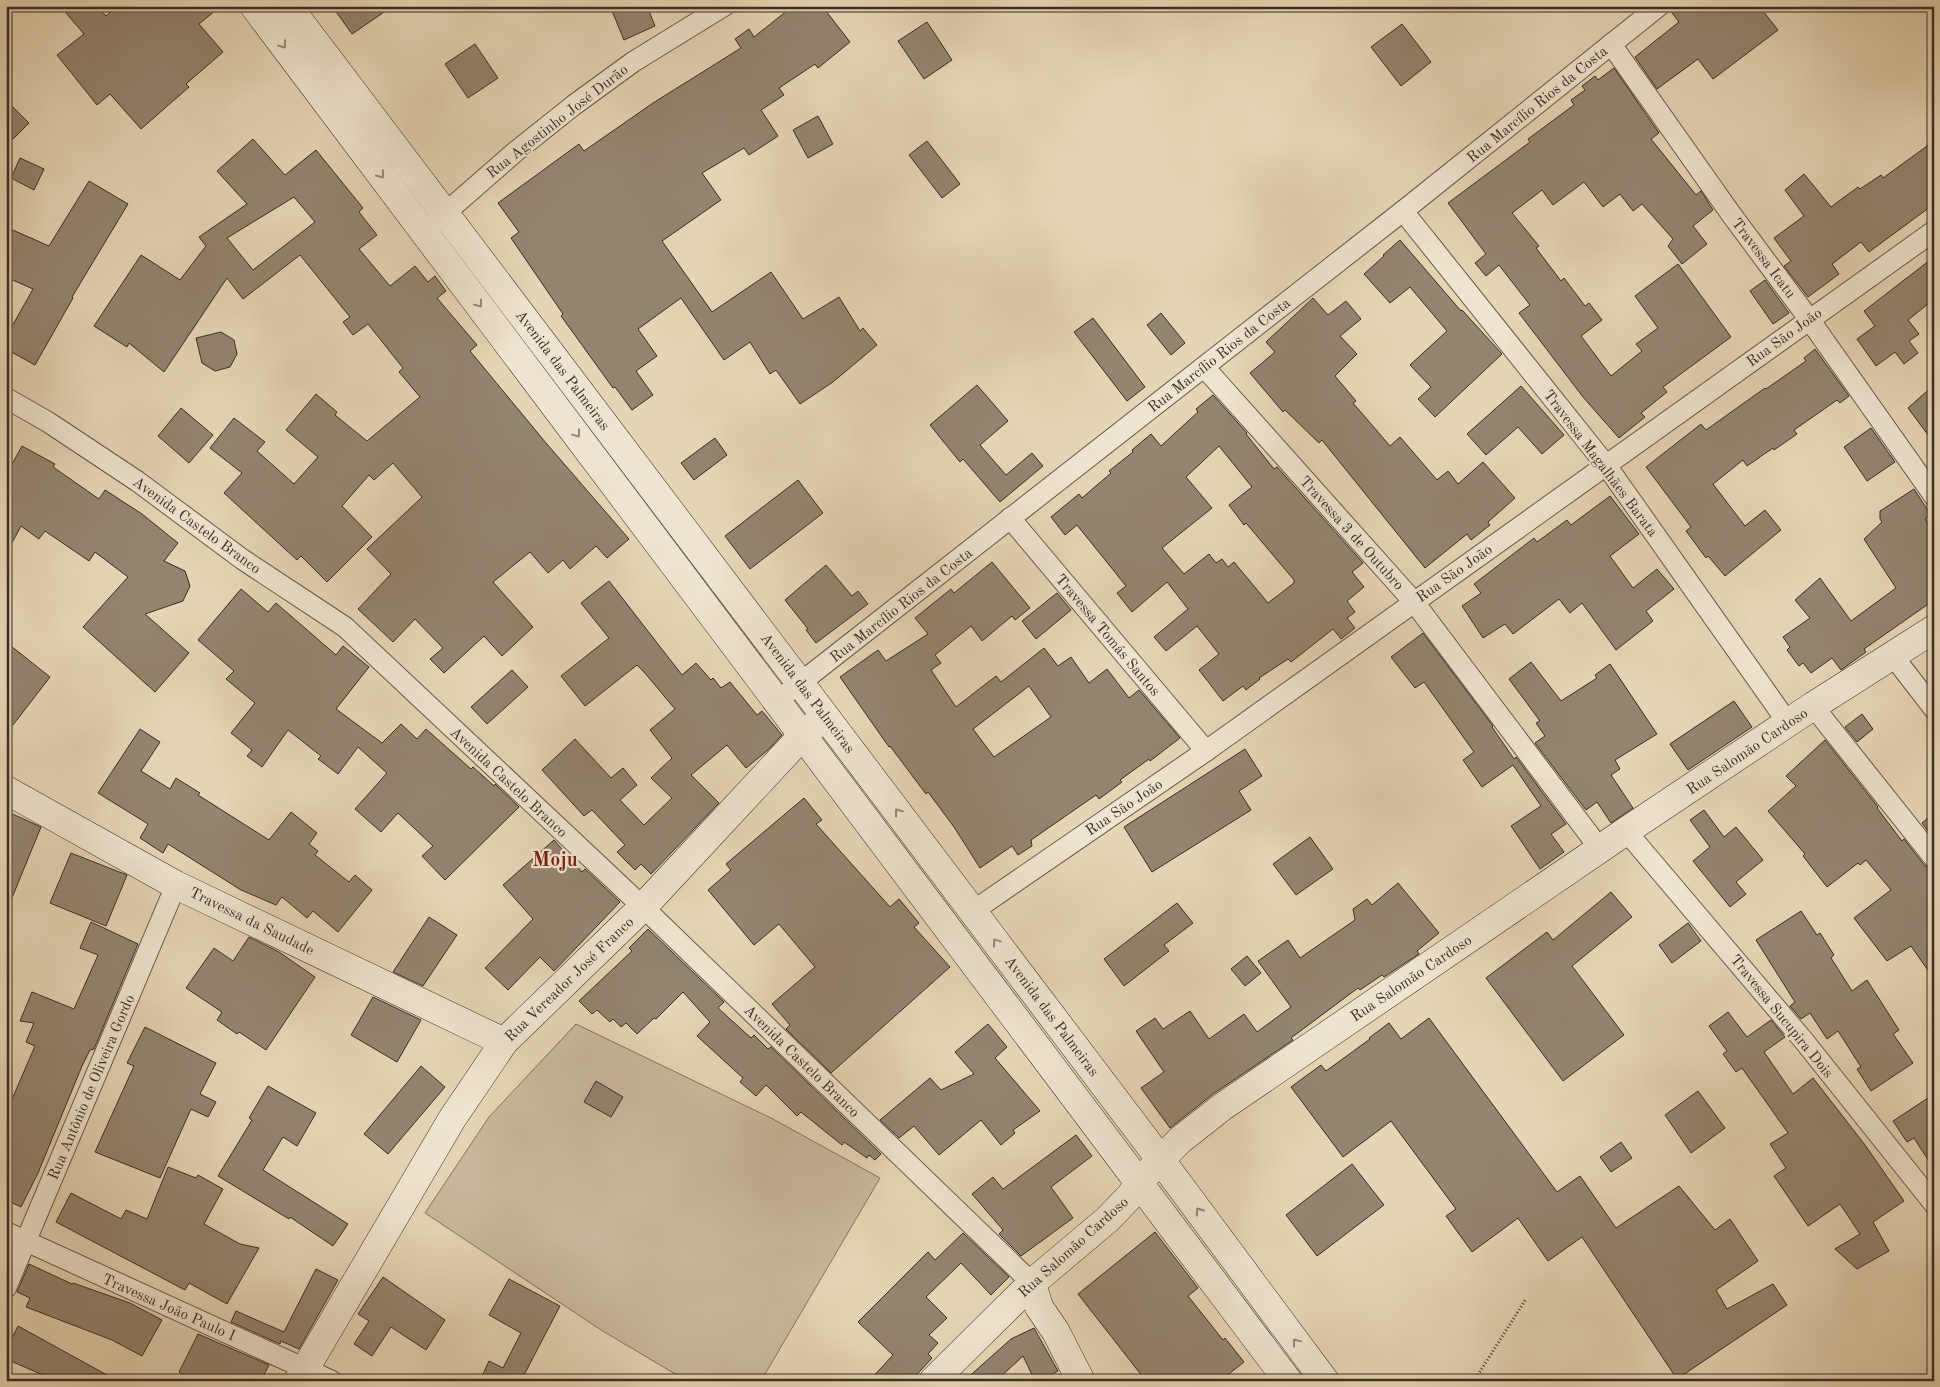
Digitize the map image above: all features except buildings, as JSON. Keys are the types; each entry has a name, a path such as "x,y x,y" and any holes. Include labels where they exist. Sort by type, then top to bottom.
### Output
{"main road":[{"name":"Avenida das Palmeiras","path":"254,6 1288,1381"},
{"name":"Avenida das Palmeiras","path":"288,6 826,715 1325,1381"},
{"name":"Rua Salomão Cardoso","path":"933,1381 1032,1283 1108,1219 1130,1196 1160,1159 1180,1140 1222,1107 1626,831 1813,706 1934,629"},
{"name":"Rua Vereador José Franco","path":"301,1375 452,1119 504,1042 643,907 803,735 826,715"},
{"name":"Travessa da Saudade","path":"6,790 176,885 504,1042"},
{"path":"1032,1283 1039,1307 1056,1332 1081,1381"}],"street":[{"name":"Rua Agostinho José Durão","path":"424,231 445,215 515,152 574,105 633,62 724,6"},
{"name":"Rua Marcílio Rios da Costa","path":"777,701 1402,211 1659,6"},
{"name":"Travessa Icatu","path":"1611,44 1731,214 1810,318 1934,496"},
{"name":"Travessa Magalhães Barata","path":"1402,211 1606,465 1788,723"},
{"name":"Rua São João","path":"973,911 1206,751 1934,231"},
{"name":"Travessa 3 de Outubro","path":"1204,367 1414,602 1600,849"},
{"name":"Avenida Castelo Branco","path":"6,398 48,422 137,481 242,559 345,627 643,907 1032,1283"},
{"name":"Travessa Tomás Santos","path":"1010,518 1206,751"},
{"path":"1893,656 1934,709"},
{"path":"1813,706 1934,858"},
{"name":"Travessa Sucupira Dois","path":"1626,831 1792,1027 1934,1204"},
{"name":"Rua Antônio de Oliveira Gordo","path":"6,1288 176,885"},
{"name":"Travessa João Paulo I","path":"6,1232 301,1375 332,1381"}],"path":[{"path":"1474,1381 1526,1299"}],"shaded area":[{"path":"576,1024 773,1119 880,1178 761,1381 687,1381 601,1330 425,1213 489,1117"}],"district":[{"name":"Moju","path":"555,859"}]}
